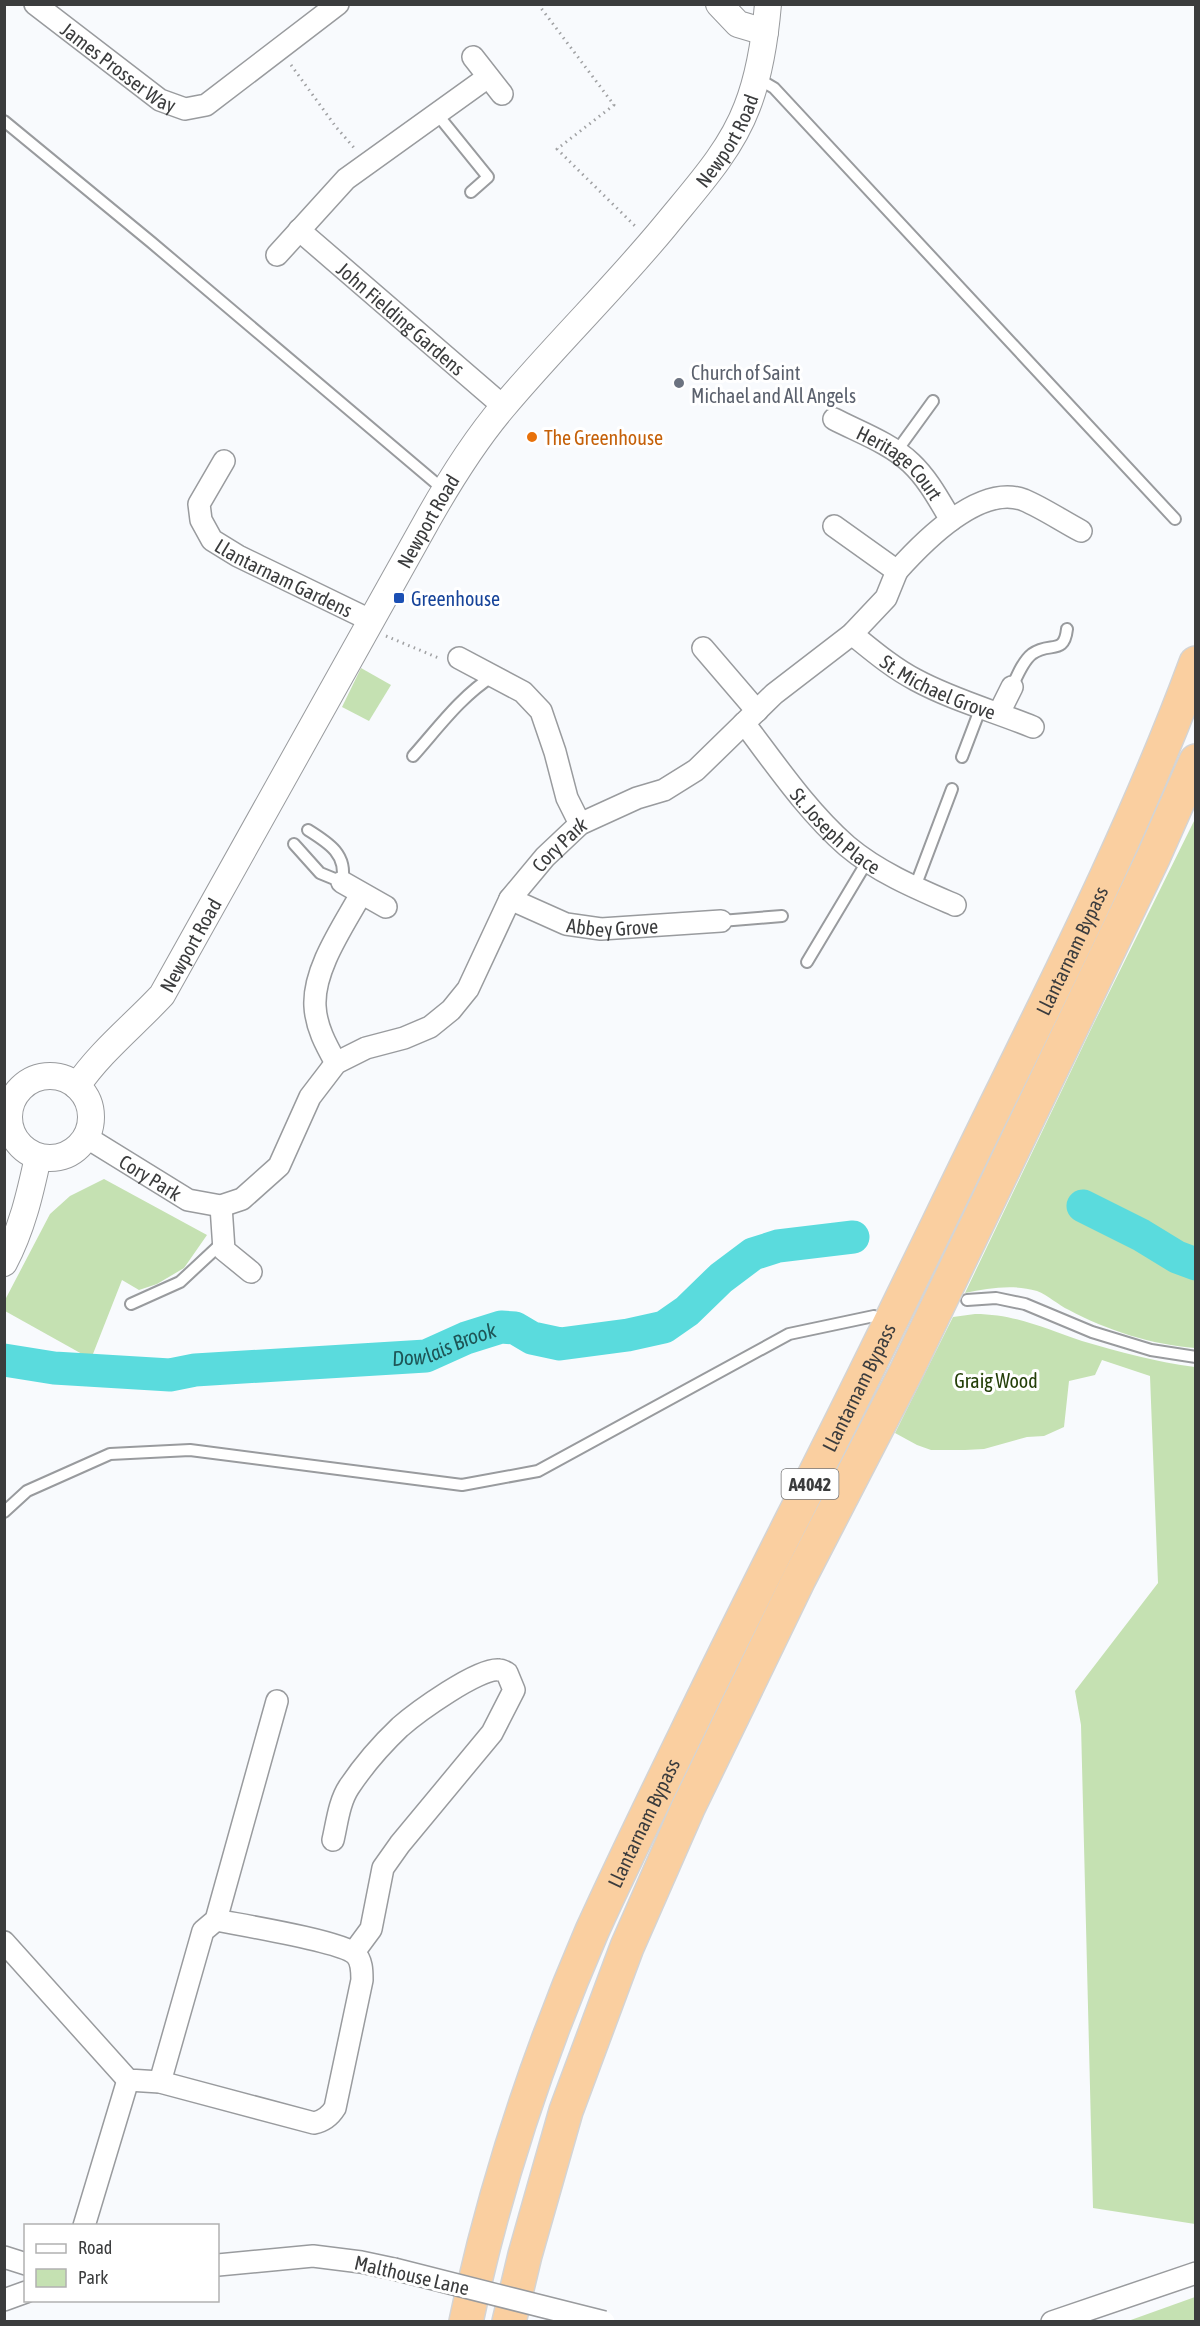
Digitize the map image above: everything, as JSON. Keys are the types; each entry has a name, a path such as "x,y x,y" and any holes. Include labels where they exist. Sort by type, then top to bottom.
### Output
{"highway":[{"name":"Llantarnam Bypass","path":"466,2322 477,2268 522,2119 554,2028 592,1933 745,1610 830,1445 1078,938 1122,844 1196,663"},
{"name":"Llantarnam Bypass","path":"508,2322 566,2111 627,1947 683,1819 799,1579 906,1372 1153,858 1196,761"}],"street":[{"name":"James Prosser Way","path":"35,4 160,100 184,109 206,105 279,49 325,8"},
{"path":"719,4 738,24 765,32"},
{"name":"Newport Road","path":"77,1086 89,1068 141,1018 162,994 444,490 503,406 628,271 726,147 747,108 757,78 768,4"},
{"path":"473,57 502,94"},
{"path":"277,255 346,179 488,77"},
{"name":"John Fielding Gardens","path":"299,230 503,406"},
{"name":"Heritage Court","path":"834,419 896,452 910,462 933,489 951,520"},
{"name":"Llantarnam Gardens","path":"224,461 199,504 201,520 212,540 238,556 370,624"},
{"name":"Heritage Court","path":"897,571 916,549 951,520 976,506 999,498 1022,499 1081,531"},
{"path":"834,526 897,571"},
{"name":"Cory Park","path":"86,1137 188,1200 221,1206 242,1199 279,1167 310,1097 336,1063 366,1048 404,1038 430,1027 451,1010 468,989 510,899 545,856 580,824 637,798 664,790 696,770 774,694 852,634 886,598 897,571"},
{"name":"St. Michael Grove","path":"852,634 886,662 917,681 1033,727"},
{"name":"St. Joseph Place","path":"703,648 751,717 785,777 818,816 848,846 886,873 956,905"},
{"path":"459,658 523,692 541,711 552,741 567,798 580,824"},
{"path":"990,710 1012,687"},
{"path":"342,882 386,907"},
{"path":"336,1063 321,1034 315,1005 320,974 332,946 361,894"},
{"name":"Abbey Grove","path":"510,899 566,924 601,929 721,921"},
{"path":"52,1076 66,1079 77,1086 86,1097 91,1110 91,1124 86,1137 71,1153 60,1157 38,1157 26,1151 14,1136 8,1103 27,1083 39,1077 52,1076"},
{"path":"4,1263 26,1213 38,1157"},
{"path":"221,1206 224,1250 251,1272"},
{"path":"333,1840 339,1811 347,1789 373,1755 401,1727 446,1692 483,1673 498,1669 507,1673 514,1690 492,1733 400,1844 383,1868 371,1929 354,1952"},
{"path":"160,2082 203,1931 216,1920 277,1701"},
{"path":"4,1942 128,2080 160,2082 314,2123 327,2117 335,2108 362,1980 359,1959 354,1952 333,1944 216,1920"},
{"path":"85,2224 128,2080"},
{"name":"Malthouse Lane","path":"219,2265 313,2256 362,2262 603,2322"},
{"path":"4,2257 24,2263"},
{"path":"1053,2322 1196,2273"},
{"path":"4,2300 24,2293"}],"lane":[{"path":"757,78 774,88 1175,519"},
{"path":"437,114 488,177 471,192"},
{"path":"4,121 161,250 444,490"},
{"path":"896,452 933,401"},
{"path":"1012,687 1029,656 1039,650 1062,645 1066,642 1068,629"},
{"path":"413,756 462,700 493,676"},
{"path":"962,756 990,710"},
{"path":"915,887 952,789"},
{"path":"294,844 320,873 342,882 345,869 338,854 308,830"},
{"path":"807,962 868,860"},
{"path":"721,921 782,915"},
{"path":"132,1304 180,1282 223,1242"},
{"path":"967,1300 996,1298 1025,1304 1092,1332 1151,1350 1196,1357"},
{"path":"4,1512 27,1491 110,1454 190,1450 462,1485 538,1471 789,1334 874,1316"}],"path":[{"path":"538,4 614,105 557,149 652,242"},
{"path":"279,49 336,127 368,163"},
{"path":"370,624 447,662 459,658"}],"green space":[{"path":"361,668 391,685 369,721 342,707"},
{"path":"1195,819 1195,1348 1163,1344 1114,1330 1065,1308 1037,1291 1010,1287 965,1293 1093,1025"},
{"path":"104,1179 207,1235 184,1268 157,1284 139,1290 122,1280 91,1359 5,1311 5,1300 50,1214 70,1196"},
{"name":"Graig Wood","path":"975,1314 1017,1319 1110,1349 1195,1367 1195,2224 1093,2208 1081,1725 1075,1691 1158,1583 1150,1376 1102,1360 1095,1375 1069,1381 1064,1427 1044,1436 1027,1437 984,1449 931,1450 895,1433 953,1317"},
{"path":"1195,2297 1195,2321 1128,2321"}],"waterway":[{"name":"Dowlais Brook","path":"1083,1206 1141,1235 1177,1257 1196,1264"},
{"name":"Dowlais Brook","path":"4,1360 54,1368 170,1375 195,1370 426,1356 466,1338 501,1327 515,1328 532,1338 560,1344 628,1335 664,1327 687,1311 721,1278 753,1254 778,1246 853,1237"}],"place":[{"name":"Church of Saint Michael and All Angels","path":"679,383"},
{"name":"The Greenhouse","path":"532,437"},
{"name":"Greenhouse","path":"399,598"}]}
